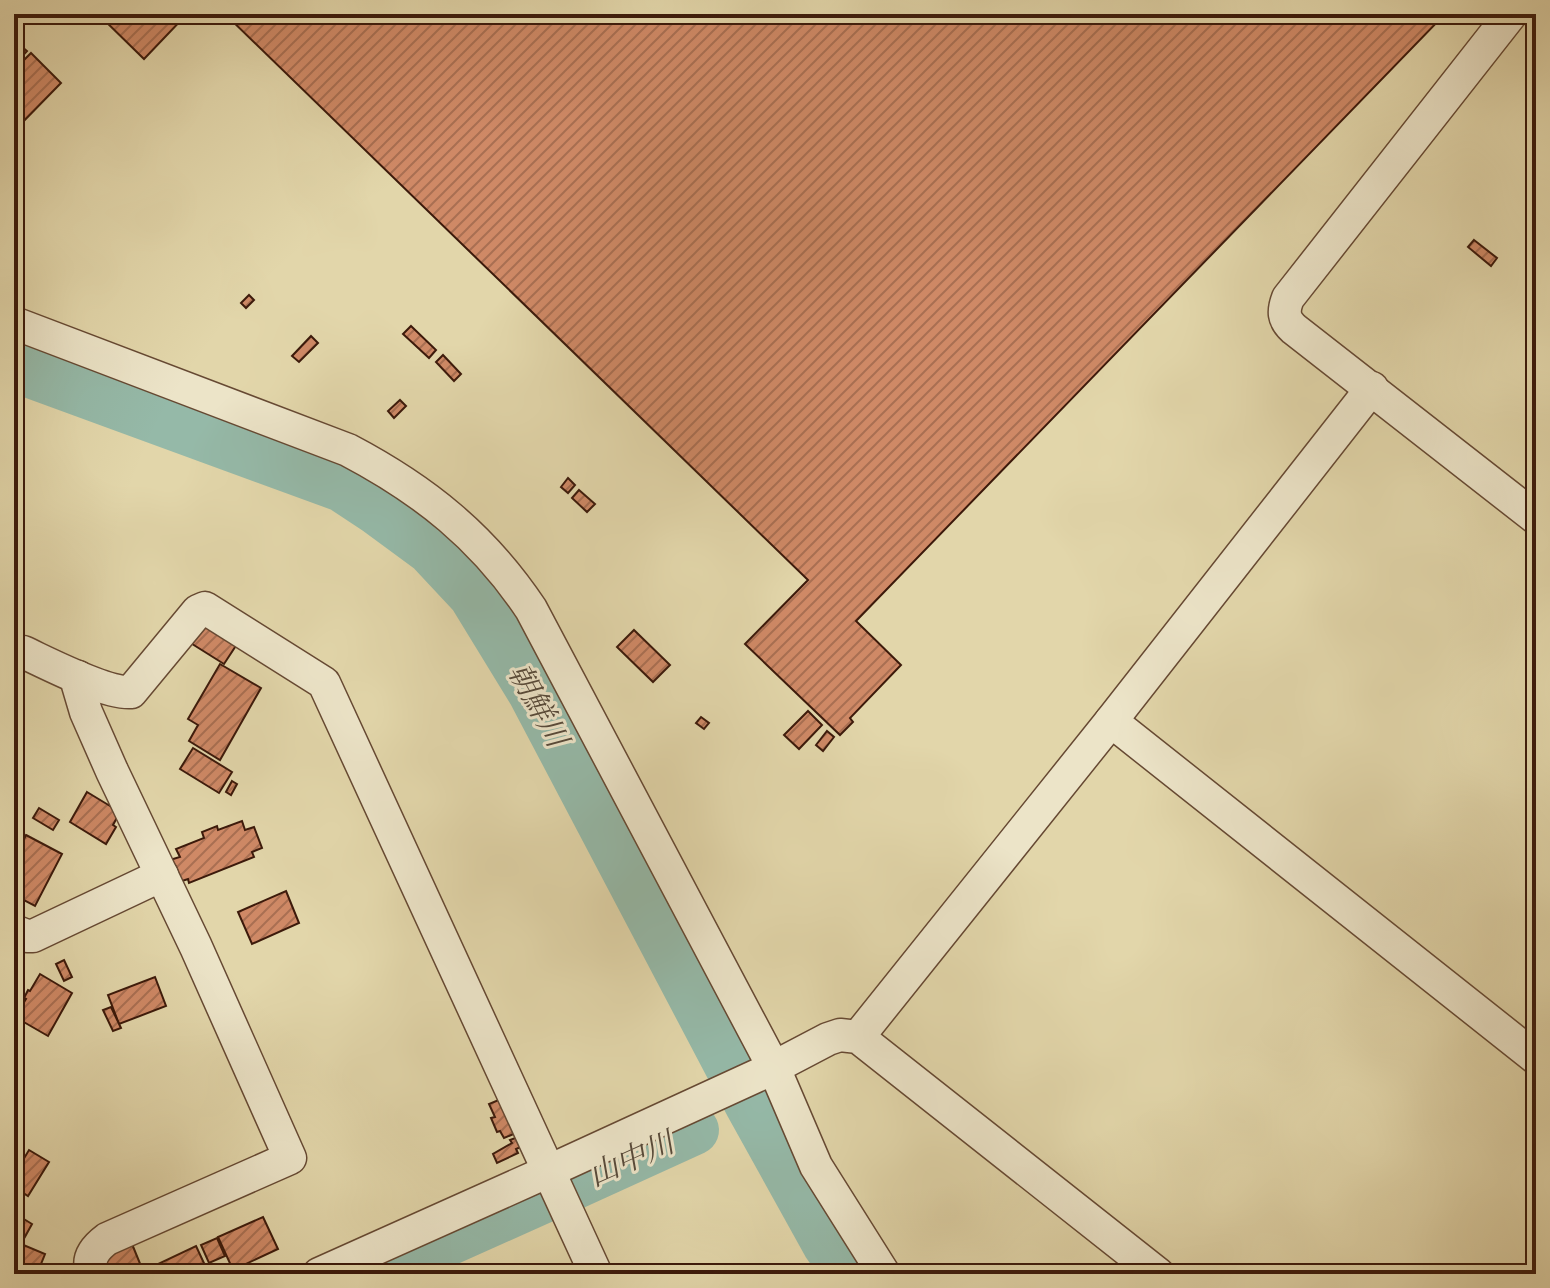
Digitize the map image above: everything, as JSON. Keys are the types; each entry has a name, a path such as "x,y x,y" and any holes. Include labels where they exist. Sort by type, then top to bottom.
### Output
{"street":[{"path":"1511,14 1288,298 1284,315 1288,323 1536,518"},
{"path":"14,323 348,450 430,500 492,556 531,609 770,1069 816,1166 884,1274"},
{"path":"858,1037 1372,388"},
{"path":"14,652 23,652 118,691 131,692 198,611 205,608 324,683 596,1274"},
{"path":"78,677 86,712 112,771 290,1158 107,1239 96,1247 91,1257 93,1274"},
{"path":"1111,721 1536,1058"},
{"path":"14,932 33,936 162,875"},
{"path":"319,1274 840,1035 858,1037 1158,1274"}],"building":[{"path":"98,14 187,14 144,59"},
{"path":"225,14 1445,14 856,621 901,665 850,718 853,722 840,735 745,644 808,580"},
{"path":"21,46 27,51 14,65 14,53"},
{"path":"31,53 61,83 14,131 14,70"},
{"path":"1474,240 1497,258 1491,266 1468,247"},
{"path":"249,295 254,300 246,308 241,303"},
{"path":"411,326 436,350 429,358 403,334"},
{"path":"311,336 318,343 299,362 292,356"},
{"path":"443,355 461,374 454,381 436,362"},
{"path":"400,400 406,406 394,418 388,411"},
{"path":"568,478 575,485 568,493 561,487"},
{"path":"579,490 595,504 587,512 572,498"},
{"path":"203,619 239,641 224,664 189,642"},
{"path":"634,630 670,665 653,682 617,647"},
{"path":"220,664 261,688 220,760 189,741 198,725 188,719"},
{"path":"808,711 822,725 799,749 784,735"},
{"path":"701,717 709,723 704,729 696,723"},
{"path":"827,731 834,737 823,751 816,745"},
{"path":"193,748 232,772 219,793 180,769"},
{"path":"232,781 237,784 231,795 226,792"},
{"path":"87,792 120,812 106,844 70,822"},
{"path":"39,808 59,820 53,830 33,818"},
{"path":"242,821 245,830 254,827 262,848 252,852 254,857 189,883 188,879 179,882 170,860 180,857 176,849 204,838 202,832"},
{"path":"26,835 62,854 35,906 14,895 14,859"},
{"path":"286,891 299,923 252,944 238,912"},
{"path":"64,960 72,977 64,981 56,964"},
{"path":"40,974 72,993 48,1036 15,1017"},
{"path":"155,977 166,1006 119,1024 108,995"},
{"path":"111,1007 121,1028 113,1031 103,1010"},
{"path":"501,1099 516,1133 504,1138 500,1131 497,1132 489,1104"},
{"path":"518,1137 523,1146 516,1149 518,1153 497,1163 493,1154"},
{"path":"29,1150 49,1162 28,1196 14,1187 14,1175"},
{"path":"14,1213 32,1224 21,1244 45,1254 37,1274 30,1271 29,1274 14,1274"},
{"path":"263,1217 278,1249 233,1270 218,1237"},
{"path":"217,1238 225,1256 209,1263 201,1245"},
{"path":"132,1244 141,1266 124,1274 110,1274 105,1262 108,1254"},
{"path":"196,1246 209,1274 137,1274"}],"waterway":[{"name":"朝鮮川","path":"14,367 342,487 430,549 473,595 533,693 750,1105 827,1244 848,1274"},
{"name":"山中川","path":"569,1187 694,1130"},
{"name":"山中川","path":"374,1274 544,1198"}]}
